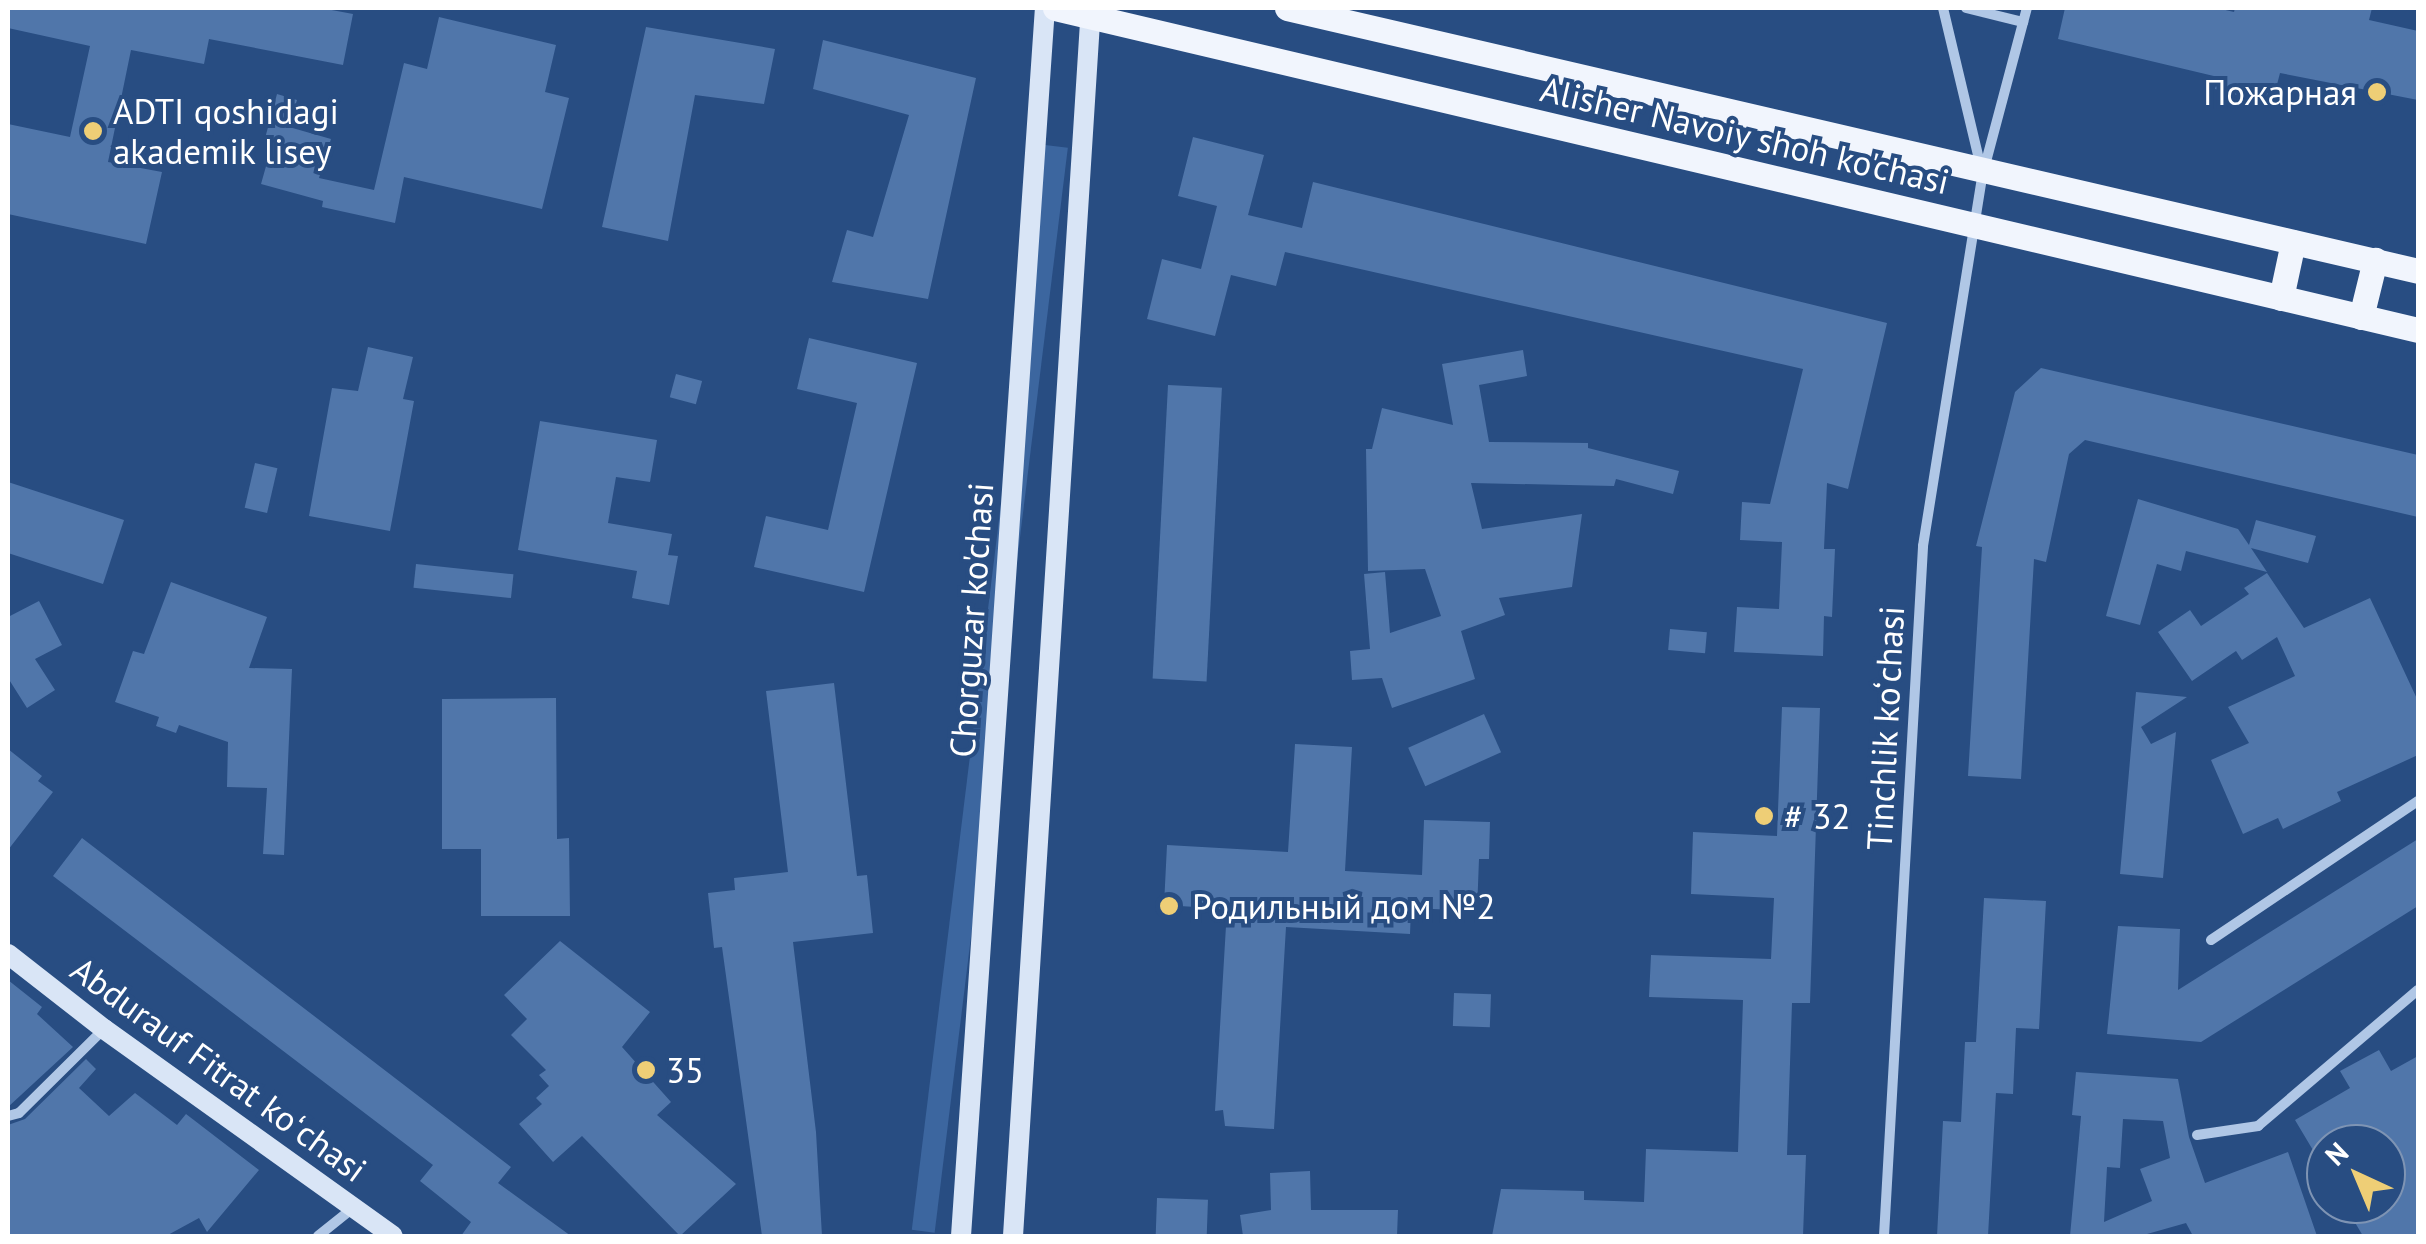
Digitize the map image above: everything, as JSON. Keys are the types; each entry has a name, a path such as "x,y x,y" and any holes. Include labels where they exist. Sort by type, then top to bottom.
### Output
{"main road":[{"name":"Chorguzar ko'chasi","path":"961,1236 1045,8"},
{"name":"Alisher Navoiy shoh ko'chasi","path":"1054,8 1090,12 2418,330"},
{"name":"Alisher Navoiy shoh ko'chasi","path":"1287,8 1982,173 2418,271"},
{"path":"1013,1236 1090,12"},
{"path":"2281,298 2293,242"},
{"path":"2362,317 2376,260"},
{"name":"Abdurauf Fitrat koʻchasi","path":"8,954 104,1029 392,1236"}],"street":[{"path":"1943,8 1982,173"},
{"path":"1966,8 2023,22"},
{"name":"Tinchlik kо‘chasi","path":"1884,1236 1923,546 1982,173 2028,8"},
{"path":"2210,940 2418,801"},
{"path":"2197,1136 2258,1126 2418,990"},
{"path":"8,1116 20,1113 104,1029"},
{"path":"318,1236 353,1208"}],"shaded area":[{"path":"1045,145 1068,148 935,1233 912,1230"}],"building":[{"name":"ADTI qoshidagi akademik lisey","path":"8,8 321,8 353,14 343,65 209,39 204,64 131,50 108,162 162,172 146,244 8,214 8,124 70,137 90,46 8,28"},
{"path":"2065,8 2217,8 2234,12 2235,8 2372,8 2369,20 2418,31 2418,100 2280,73 2272,104 2215,89 2218,77 2058,39"},
{"path":"439,17 556,45 545,92 569,98 542,209 404,177 395,223 322,207 323,201 261,184 272,145 264,142 277,94 297,100 289,127 331,139 319,178 374,190 404,63 427,69"},
{"path":"646,27 775,49 764,104 695,95 668,241 602,227"},
{"path":"823,40 976,78 928,299 832,282 847,230 873,237 909,115 813,89"},
{"path":"1193,137 1264,155 1248,215 1302,228 1313,182 1887,323 1848,489 1827,483 1824,549 1835,549 1832,617 1824,616 1823,656 1734,652 1737,607 1779,609 1782,542 1740,540 1742,502 1770,504 1803,369 1285,252 1276,286 1231,275 1215,336 1147,319 1162,259 1201,269 1217,206 1178,196"},
{"path":"809,338 917,363 864,592 754,567 766,516 828,530 857,403 797,389"},
{"path":"368,347 413,357 403,399 414,401 390,531 309,516 332,388 358,391"},
{"path":"1523,350 1527,376 1479,385 1489,442 1588,443 1588,448 1679,471 1673,494 1616,479 1614,486 1471,483 1482,529 1582,514 1572,587 1499,598 1505,615 1461,631 1475,679 1392,708 1382,678 1352,680 1350,651 1370,649 1364,574 1385,572 1390,633 1441,616 1425,569 1368,571 1366,449 1372,449 1382,408 1453,425 1442,364"},
{"path":"2041,368 2418,455 2418,517 2085,440 2069,454 2046,562 2034,559 2021,779 1968,776 1982,547 1976,546 2015,392"},
{"path":"676,374 702,381 696,404 670,397"},
{"path":"1168,385 1222,388 1207,681 1153,679"},
{"path":"540,421 657,440 650,482 616,477 608,523 672,534 668,555 678,556 669,605 632,598 637,571 518,550"},
{"path":"255,463 277,468 267,513 245,508"},
{"path":"8,482 124,520 103,584 8,553"},
{"path":"2138,499 2238,529 2249,545 2256,520 2316,536 2308,563 2251,548 2267,572 2186,551 2181,571 2157,564 2140,625 2106,616"},
{"path":"416,564 513,574 511,598 413,588"},
{"path":"2267,573 2304,628 2370,598 2418,701 2418,755 2337,792 2341,801 2283,829 2278,818 2243,834 2211,760 2249,743 2228,707 2295,676 2277,637 2242,660 2236,651 2192,681 2158,632 2190,610 2201,626 2249,594 2244,588"},
{"path":"171,582 267,617 249,668 292,669 284,855 263,854 267,788 227,787 228,742 179,725 176,733 156,726 159,717 115,702 133,651 144,654"},
{"path":"39,601 62,645 35,659 55,690 27,708 8,678 8,617"},
{"path":"1670,629 1707,632 1705,653 1668,650"},
{"path":"834,683 857,876 867,875 873,933 793,942 816,1132 822,1236 762,1236 722,947 714,948 708,893 735,890 734,878 788,872 766,691"},
{"path":"2136,692 2187,697 2141,727 2151,744 2176,732 2163,878 2120,874"},
{"path":"556,698 557,839 569,838 570,916 481,916 481,849 442,849 442,699"},
{"path":"1782,707 1820,708 1810,1003 1792,1003 1787,1155 1806,1155 1803,1236 1492,1236 1501,1189 1584,1191 1584,1200 1644,1202 1646,1149 1738,1152 1743,1000 1649,997 1651,955 1771,959 1774,898 1691,894 1693,832 1777,836"},
{"path":"1484,714 1501,752 1425,786 1408,748"},
{"path":"1295,744 1352,747 1345,871 1422,875 1424,820 1490,822 1489,859 1479,859 1477,911 1411,908 1410,934 1286,927 1274,1129 1225,1126 1223,1110 1215,1111 1227,909 1164,905 1167,845 1288,852"},
{"path":"8,749 42,776 38,781 53,792 8,850"},
{"path":"82,838 511,1167 498,1183 571,1236 461,1236 471,1222 420,1181 433,1165 53,876"},
{"path":"2418,839 2418,906 2201,1042 2107,1034 2118,926 2180,929 2178,990"},
{"path":"1984,898 2046,901 2039,1029 2016,1028 2013,1094 1996,1093 1988,1236 1937,1236 1943,1121 1961,1122 1965,1042 1976,1042"},
{"path":"560,941 650,1012 622,1047 671,1102 657,1115 736,1184 680,1236 582,1136 553,1162 519,1124 542,1104 536,1098 549,1086 539,1075 546,1070 511,1035 527,1019 504,995"},
{"path":"8,980 42,1007 37,1014 73,1047 8,1107"},
{"path":"1454,993 1491,994 1490,1027 1453,1026"},
{"path":"2379,1050 2391,1071 2418,1056 2418,1236 2363,1236 2356,1224 2406,1224 2406,1124 2306,1124 2306,1138 2295,1120 2350,1088 2340,1071"},
{"path":"86,1059 96,1069 79,1088 109,1116 135,1093 177,1125 186,1114 259,1170 207,1232 199,1218 166,1236 8,1236 8,1125 25,1119"},
{"path":"2076,1072 2178,1079 2189,1137 2205,1183 2288,1152 2306,1204 2306,1224 2313,1224 2317,1236 2193,1236 2186,1223 2140,1236 2070,1236 2081,1116 2072,1115","holes":["2123,1119 2163,1121 2170,1158 2140,1169 2152,1201 2104,1222 2107,1167 2120,1168"]},
{"path":"1310,1171 1311,1210 1398,1210 1397,1236 1243,1236 1240,1215 1271,1210 1270,1173"},
{"path":"1157,1198 1208,1200 1207,1236 1156,1236"}],"place":[{"name":"Пожарная","path":"2377,92"},
{"name":"ADTI qoshidagi akademik lisey","path":"93,131"},
{"name":"# 32","path":"1764,816"},
{"name":"Родильный дом №2","path":"1169,906"},
{"name":"35","path":"646,1070"}]}
